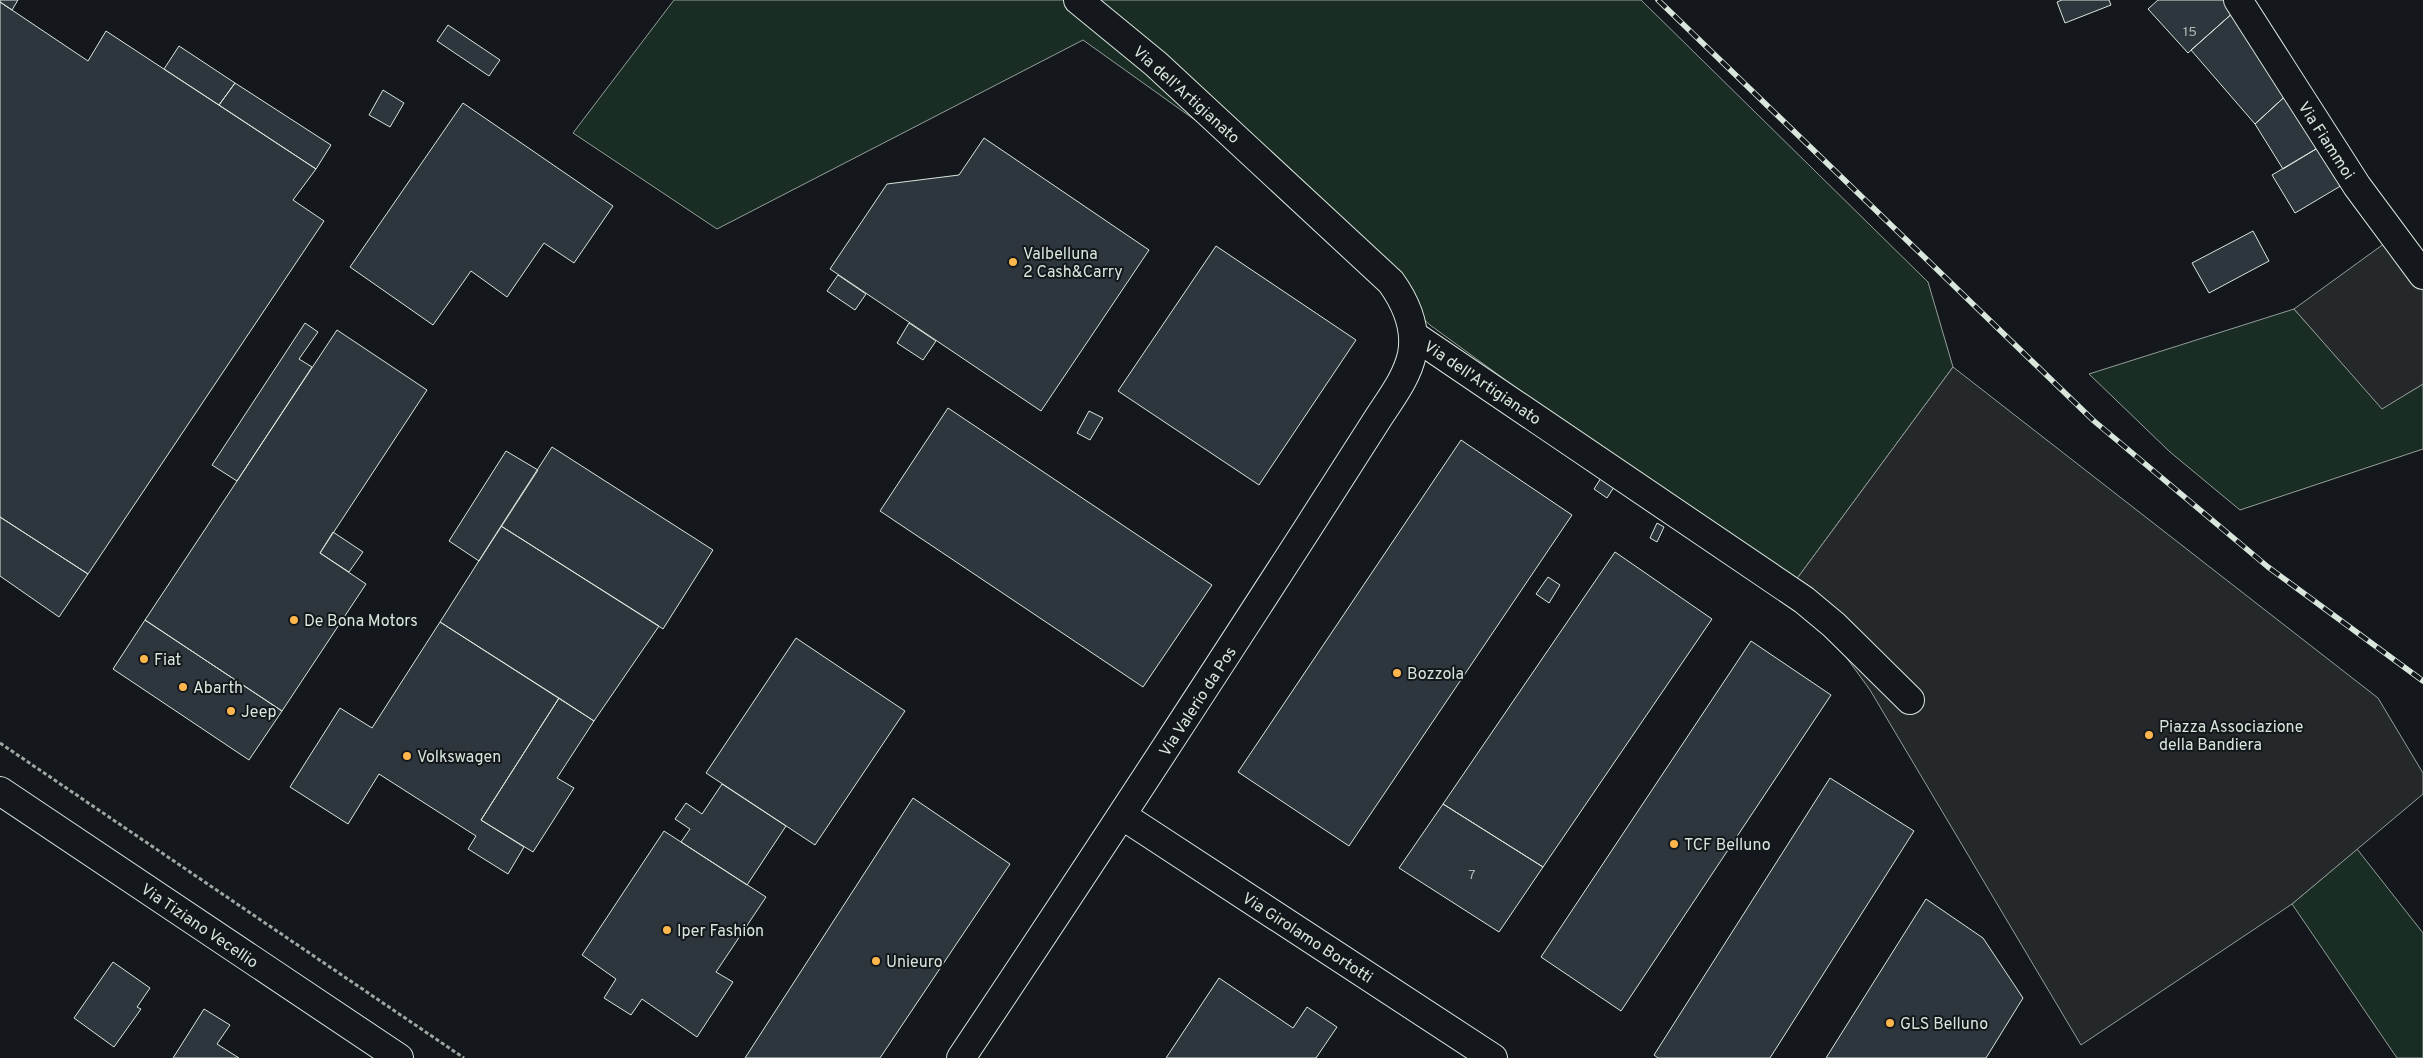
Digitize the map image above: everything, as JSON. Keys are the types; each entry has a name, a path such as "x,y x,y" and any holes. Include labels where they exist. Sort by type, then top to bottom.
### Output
{"street":[{"name":"Via dell'Artigianato","path":"1078,0 1156,64 1375,264 1402,298 1410,316 1413,335 1804,600 1834,625 1910,700"},
{"name":"Via Fiammoi","path":"2238,0 2357,186 2423,275"},
{"name":"Via Valerio da Pos","path":"961,1058 1123,816 1398,388 1412,355 1413,335"},
{"name":"Via Tiziano Vecellio","path":"0,791 399,1058"},
{"name":"Via Girolamo Bortotti","path":"1123,816 1494,1058"}],"path":[{"path":"0,743 464,1058"}],"green space":[{"path":"674,0 1641,0 1928,282 1953,367 1793,584 1629,470 1430,325 1244,155 1083,40 717,229 573,133"},
{"path":"2294,309 2382,408 2423,384 2423,449 2240,510 2170,452 2089,374"},
{"path":"2357,849 2423,933 2423,1058 2397,1058 2292,904"}],"shaded area":[{"path":"2403,230 2423,263 2423,384 2382,409 2294,309"},
{"name":"Piazza Associazione della Bandiera","path":"1953,367 2378,698 2423,773 2423,794 2292,904 2081,1045 1870,690 1793,584"}],"building":[{"path":"0,0 18,0 12,10 0,2"},
{"path":"2062,0 2109,0 2111,5 2065,23 2057,2"},
{"path":"2158,0 2225,0 2235,11 2188,53 2148,9"},
{"path":"0,2 88,61 106,31 316,169 293,200 324,221 88,574 0,517"},
{"path":"2235,11 2292,90 2255,124 2191,50"},
{"path":"448,25 500,60 489,76 437,41"},
{"path":"179,46 235,83 219,105 164,69"},
{"path":"235,83 331,145 316,169 219,105"},
{"path":"383,90 404,103 390,127 369,115"},
{"path":"2292,90 2326,143 2283,169 2255,124"},
{"path":"463,103 613,206 574,263 544,243 507,297 471,271 433,325 350,267"},
{"path":"984,138 1149,250 1041,411 830,269 887,184 959,175"},
{"path":"2326,143 2349,181 2295,213 2272,175"},
{"path":"2253,231 2269,261 2209,293 2192,263"},
{"path":"1216,246 1356,340 1259,485 1118,391"},
{"path":"838,275 866,294 855,310 827,291"},
{"path":"305,323 318,332 299,359 312,367 237,481 212,465"},
{"path":"909,323 936,341 923,360 897,343"},
{"path":"337,330 427,390 320,553 366,584 282,711 145,620"},
{"path":"948,408 1212,585 1143,687 880,511"},
{"path":"1089,411 1103,418 1090,440 1077,433"},
{"path":"1461,440 1572,515 1349,846 1238,772"},
{"path":"552,447 713,550 663,629 501,526"},
{"path":"506,451 538,470 479,561 449,541"},
{"path":"1601,478 1614,487 1607,498 1594,489"},
{"path":"0,517 88,574 59,617 0,576"},
{"path":"1657,523 1664,527 1657,542 1650,538"},
{"path":"501,526 659,626 594,721 440,622"},
{"path":"333,532 363,552 349,572 320,553"},
{"path":"1615,552 1712,619 1543,867 1443,804"},
{"path":"1548,577 1560,585 1549,603 1536,594"},
{"path":"145,620 282,711 249,760 113,669"},
{"path":"440,622 559,698 481,820 524,847 508,874 468,849 476,836 379,774 348,824 290,787 340,708 372,728"},
{"path":"796,638 905,711 815,845 706,773"},
{"path":"1751,641 1831,695 1621,1011 1541,957"},
{"path":"559,698 594,721 557,778 574,788 533,852 481,820"},
{"path":"1830,778 1914,831 1770,1058 1658,1058 1654,1055"},
{"path":"722,784 786,826 747,885 681,842 690,829 675,819 686,803 702,814"},
{"name":"Unieuro","path":"913,798 1010,864 880,1058 745,1058"},
{"path":"1443,804 1543,867 1499,932 1399,868"},
{"path":"664,831 766,897 716,972 733,982 697,1037 642,999 631,1015 604,998 616,979 582,955"},
{"path":"1926,899 1983,938 2023,998 1986,1058 1826,1058"},
{"path":"113,962 150,988 137,1007 141,1009 114,1047 74,1018"},
{"path":"1219,978 1293,1028 1307,1007 1337,1027 1316,1058 1166,1058"},
{"path":"204,1009 230,1025 217,1044 239,1058 173,1058"}],"railway":[{"path":"1658,0 2094,421 2268,567 2423,681"}],"place":[{"name":"Valbelluna 2 Cash&Carry","path":"1013,262"},
{"name":"De Bona Motors","path":"294,620"},
{"name":"Fiat","path":"144,659"},
{"name":"Bozzola","path":"1397,673"},
{"name":"Abarth","path":"183,687"},
{"name":"Jeep","path":"231,711"},
{"name":"Piazza Associazione della Bandiera","path":"2149,735"},
{"name":"Volkswagen","path":"407,756"},
{"name":"TCF Belluno","path":"1674,844"},
{"name":"Iper Fashion","path":"667,930"},
{"name":"Unieuro","path":"876,961"},
{"name":"GLS Belluno","path":"1890,1023"}]}
